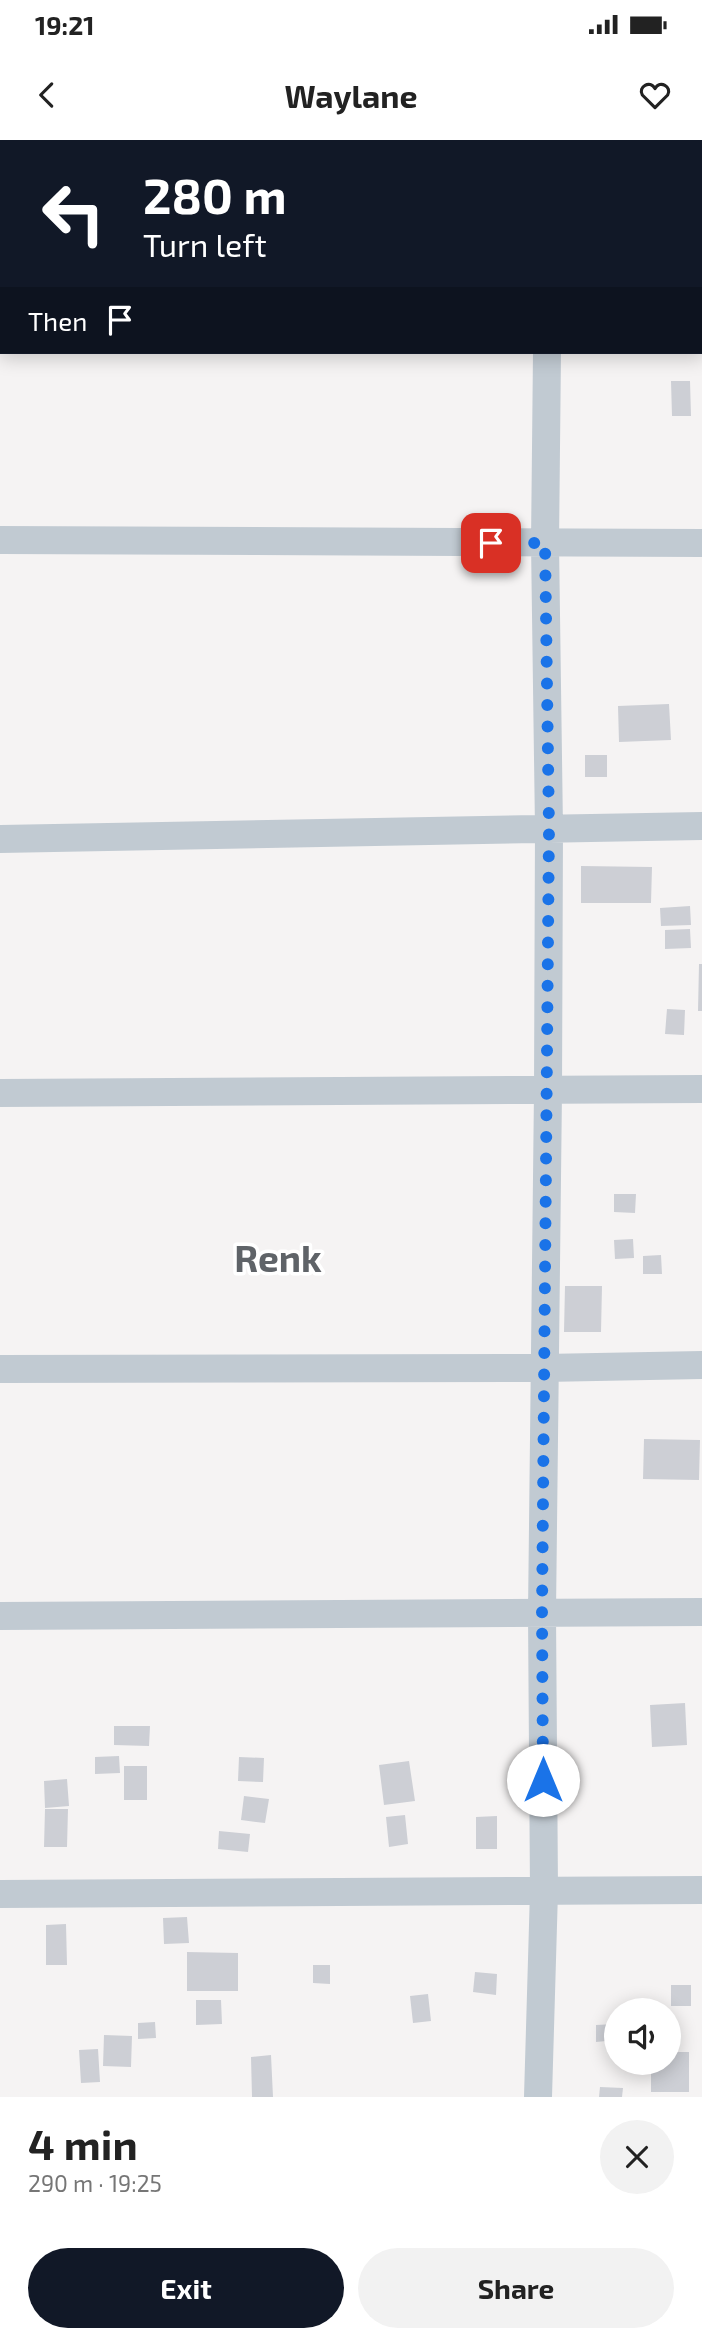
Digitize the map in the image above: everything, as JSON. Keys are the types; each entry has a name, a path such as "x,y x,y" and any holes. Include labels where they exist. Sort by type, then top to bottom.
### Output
{"street":[{"path":"538,2097 544,1891 542,1613 549,828 545,543 547,354"},
{"path":"0,540 702,543"},
{"path":"0,839 702,826"},
{"path":"0,1093 702,1089"},
{"path":"0,1369 702,1365"},
{"path":"0,1616 702,1612"},
{"path":"0,1894 702,1890"}],"building":[{"path":"671,381 690,381 691,416 672,416"},
{"path":"669,704 671,740 619,742 618,706"},
{"path":"585,755 607,755 607,777 585,777"},
{"path":"581,866 652,867 651,903 581,903"},
{"path":"690,906 691,925 661,926 660,908"},
{"path":"690,929 691,948 665,949 665,930"},
{"path":"699,964 702,964 702,1011 698,1011"},
{"path":"667,1009 685,1010 684,1035 665,1034"},
{"path":"614,1194 636,1194 635,1213 614,1212"},
{"path":"633,1239 634,1258 615,1259 614,1240"},
{"path":"661,1255 662,1274 643,1274 643,1256"},
{"path":"565,1286 602,1286 601,1332 564,1332"},
{"path":"644,1439 700,1440 699,1480 643,1479"},
{"path":"685,1703 687,1745 652,1747 650,1705"},
{"path":"114,1726 150,1726 149,1746 114,1745"},
{"path":"119,1756 120,1773 95,1774 95,1757"},
{"path":"239,1757 264,1758 263,1782 238,1781"},
{"path":"409,1761 415,1801 384,1805 379,1765"},
{"path":"124,1766 147,1766 147,1800 124,1800"},
{"path":"67,1779 69,1806 45,1808 44,1781"},
{"path":"244,1796 269,1799 265,1823 241,1820"},
{"path":"45,1809 68,1809 67,1847 44,1847"},
{"path":"405,1815 408,1844 389,1847 386,1817"},
{"path":"497,1816 497,1849 476,1849 476,1817"},
{"path":"219,1831 250,1834 248,1852 218,1849"},
{"path":"187,1917 189,1943 164,1944 163,1918"},
{"path":"66,1924 67,1965 46,1965 46,1925"},
{"path":"187,1952 238,1953 238,1991 187,1991"},
{"path":"313,1965 330,1965 330,1984 313,1983"},
{"path":"475,1972 497,1974 496,1995 473,1992"},
{"path":"671,1985 691,1985 691,2006 681,2006 681,1998 671,1998"},
{"path":"428,1994 431,2021 413,2023 410,1996"},
{"path":"196,2000 221,2000 222,2024 196,2025"},
{"path":"155,2022 156,2038 138,2039 138,2023"},
{"path":"596,2025 604,2025 604,2041 596,2042"},
{"path":"104,2035 132,2036 131,2067 103,2066"},
{"path":"98,2049 100,2082 81,2083 79,2050"},
{"path":"681,2052 689,2052 689,2092 651,2092 651,2075 681,2075"},
{"path":"271,2055 273,2097 252,2097 251,2057"},
{"path":"600,2087 623,2088 622,2097 599,2097"}],"district":[{"name":"Renk","path":"278,1259"}],"route":[{"path":"491,543 545,543 549,828 543,1780"}]}
